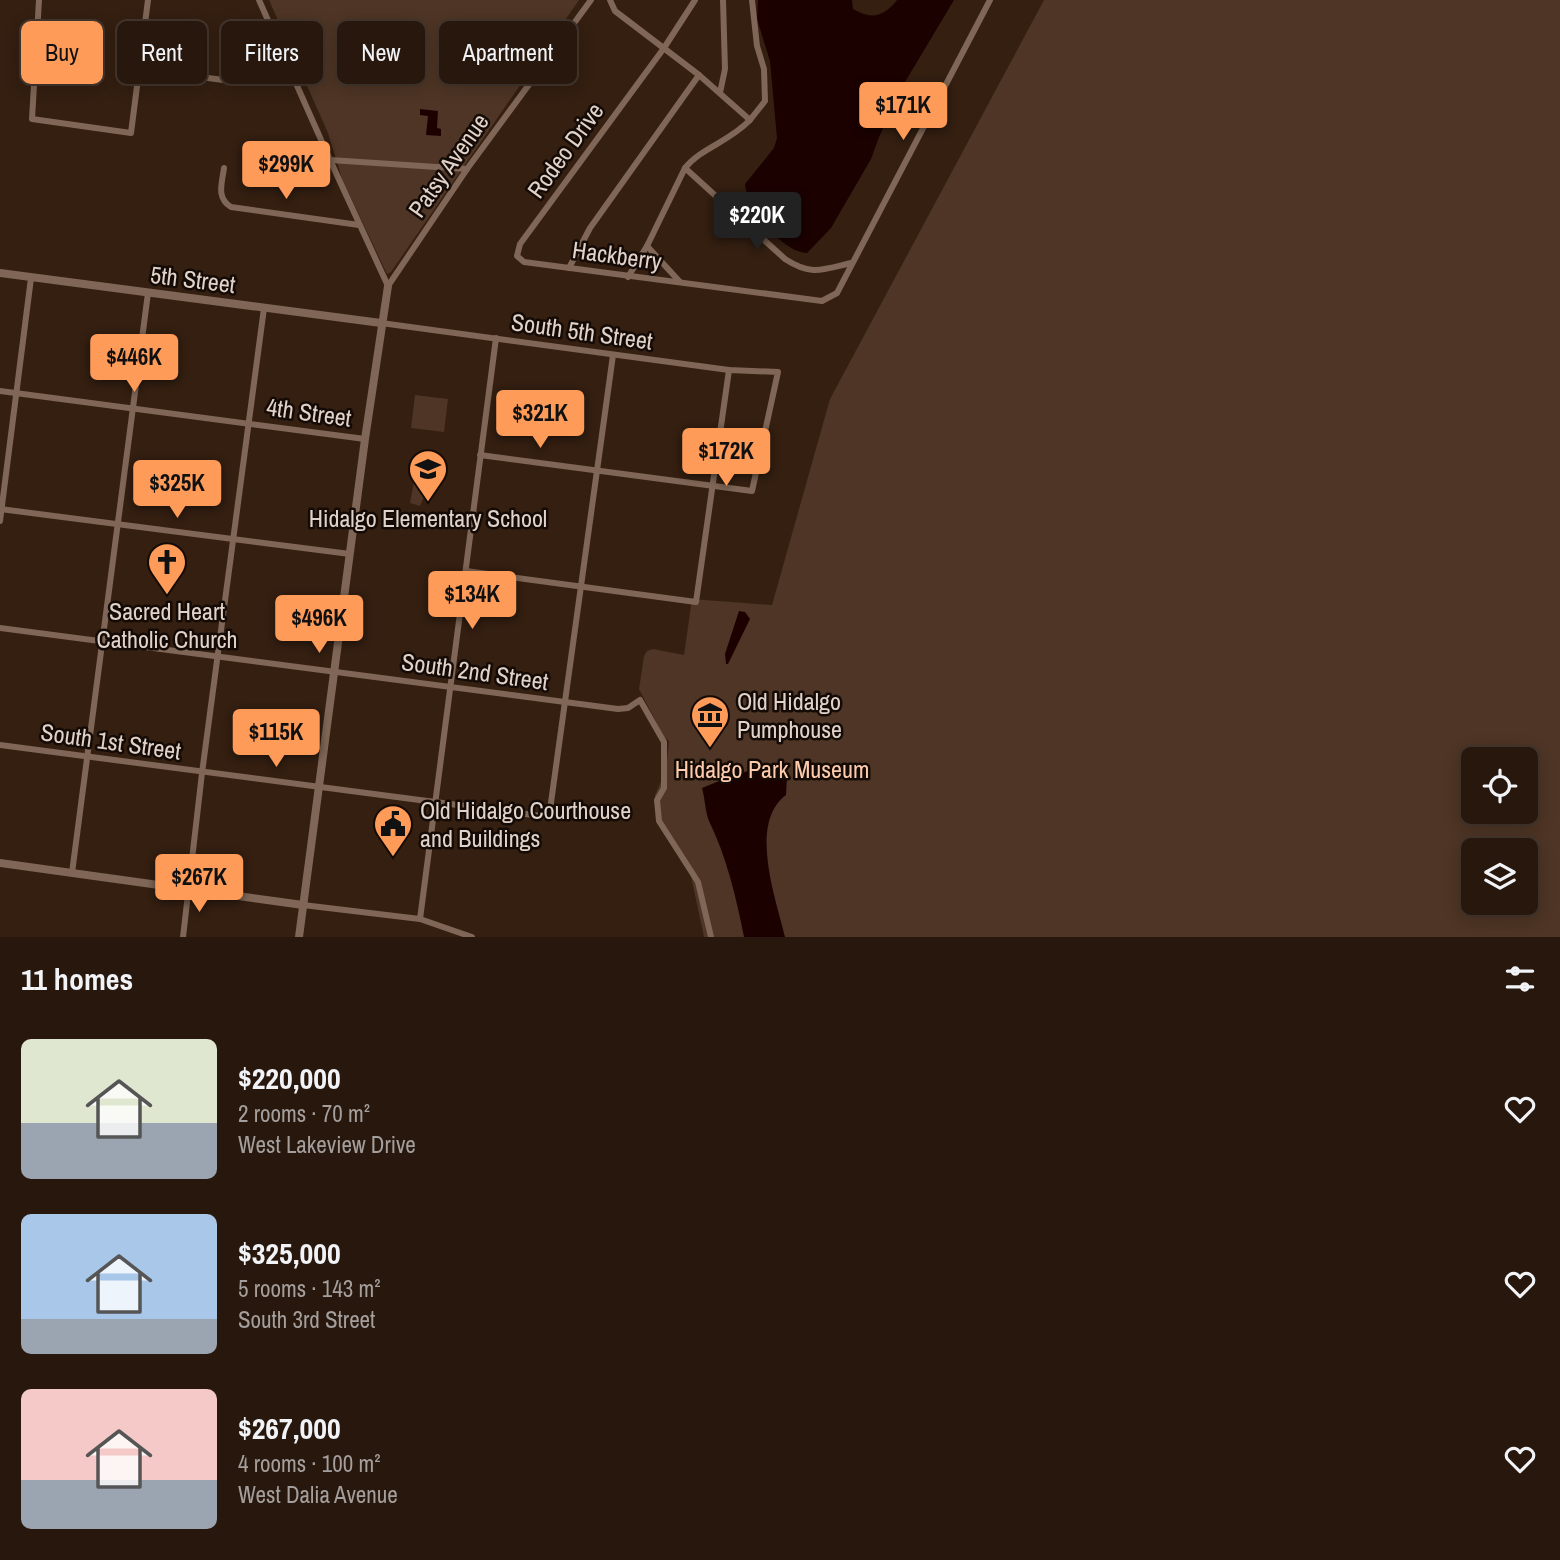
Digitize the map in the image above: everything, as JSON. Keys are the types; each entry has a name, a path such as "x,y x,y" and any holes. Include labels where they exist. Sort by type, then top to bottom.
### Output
{"street":[{"path":"39,0 32,119 131,133 148,0"},
{"path":"260,0 269,21"},
{"name":"Patsy Avenue","path":"388,286 467,169 591,0"},
{"path":"610,0 615,11 699,75 750,120"},
{"name":"Rodeo Drive","path":"517,256 520,244 664,48 695,0"},
{"path":"720,93 725,69 723,0"},
{"path":"628,277 647,246 685,168 693,158 725,141 750,120 765,101 764,69 757,46 752,0"},
{"path":"685,168 785,259 802,270 820,270 851,263 919,141 990,0"},
{"path":"569,268 590,228 699,75"},
{"path":"208,78 221,80"},
{"path":"297,84 388,286 349,554 299,937"},
{"path":"330,160 467,169"},
{"path":"224,168 220,196 225,204 231,207 359,225"},
{"path":"647,246 680,282"},
{"name":"Hackberry","path":"517,256 524,262 822,301 837,293 851,263"},
{"name":"5th Street","path":"0,273 381,323"},
{"path":"0,521 31,278"},
{"path":"72,873 148,293"},
{"path":"183,937 202,773 264,308"},
{"name":"South 5th Street","path":"381,323 729,370 778,372 752,491 713,486"},
{"path":"420,919 496,338"},
{"path":"566,703 613,355"},
{"path":"466,571 696,602 729,370"},
{"path":"0,391 17,394"},
{"name":"4th Street","path":"17,394 365,439"},
{"path":"481,455 713,486"},
{"path":"1,509 349,554"},
{"name":"South 2nd Street","path":"0,628 566,703 622,709 640,700 664,742 664,788 657,800 659,821 698,882 710,937"},
{"name":"South 1st Street","path":"0,745 549,817 566,703"},
{"path":"0,863 420,919 472,937"}],"green space":[{"path":"269,0 579,0 564,21 439,21 439,84 521,84 391,272 387,274 342,179 328,133 306,84 323,84 323,21 278,21"},
{"name":"Hidalgo Park Museum","path":"1044,0 1560,0 1560,937 704,937 691,876 657,823 655,795 666,770 669,741 664,737 639,689 644,656 647,651 653,649 684,655 692,599 772,605 830,399"},
{"path":"415,395 448,399 444,432 411,428"},
{"path":"423,456 435,457 432,477 420,476"},
{"path":"414,482 419,482 424,497 420,506 410,503"}],"shaded area":[{"path":"758,0 852,0 853,9 866,15 877,15 897,0 954,0 905,82 871,159 831,228 807,253 787,245 767,227 752,205 745,184 774,148 777,138 770,61 757,19"},
{"path":"420,109 438,111 437,128 441,129 441,136 426,135 428,116 420,115"},
{"path":"739,611 745,612 750,619 726,664 725,654"},
{"path":"769,765 787,777 786,795 775,808 769,824 767,842 771,883 785,937 744,937 730,878 708,817 702,788"}],"place":[{"name":"Hidalgo Elementary School","path":"428,503"},
{"name":"Sacred Heart Catholic Church","path":"167,596"},
{"name":"Old Hidalgo Pumphouse","path":"710,749"},
{"name":"Old Hidalgo Courthouse and Buildings","path":"393,858"}]}
